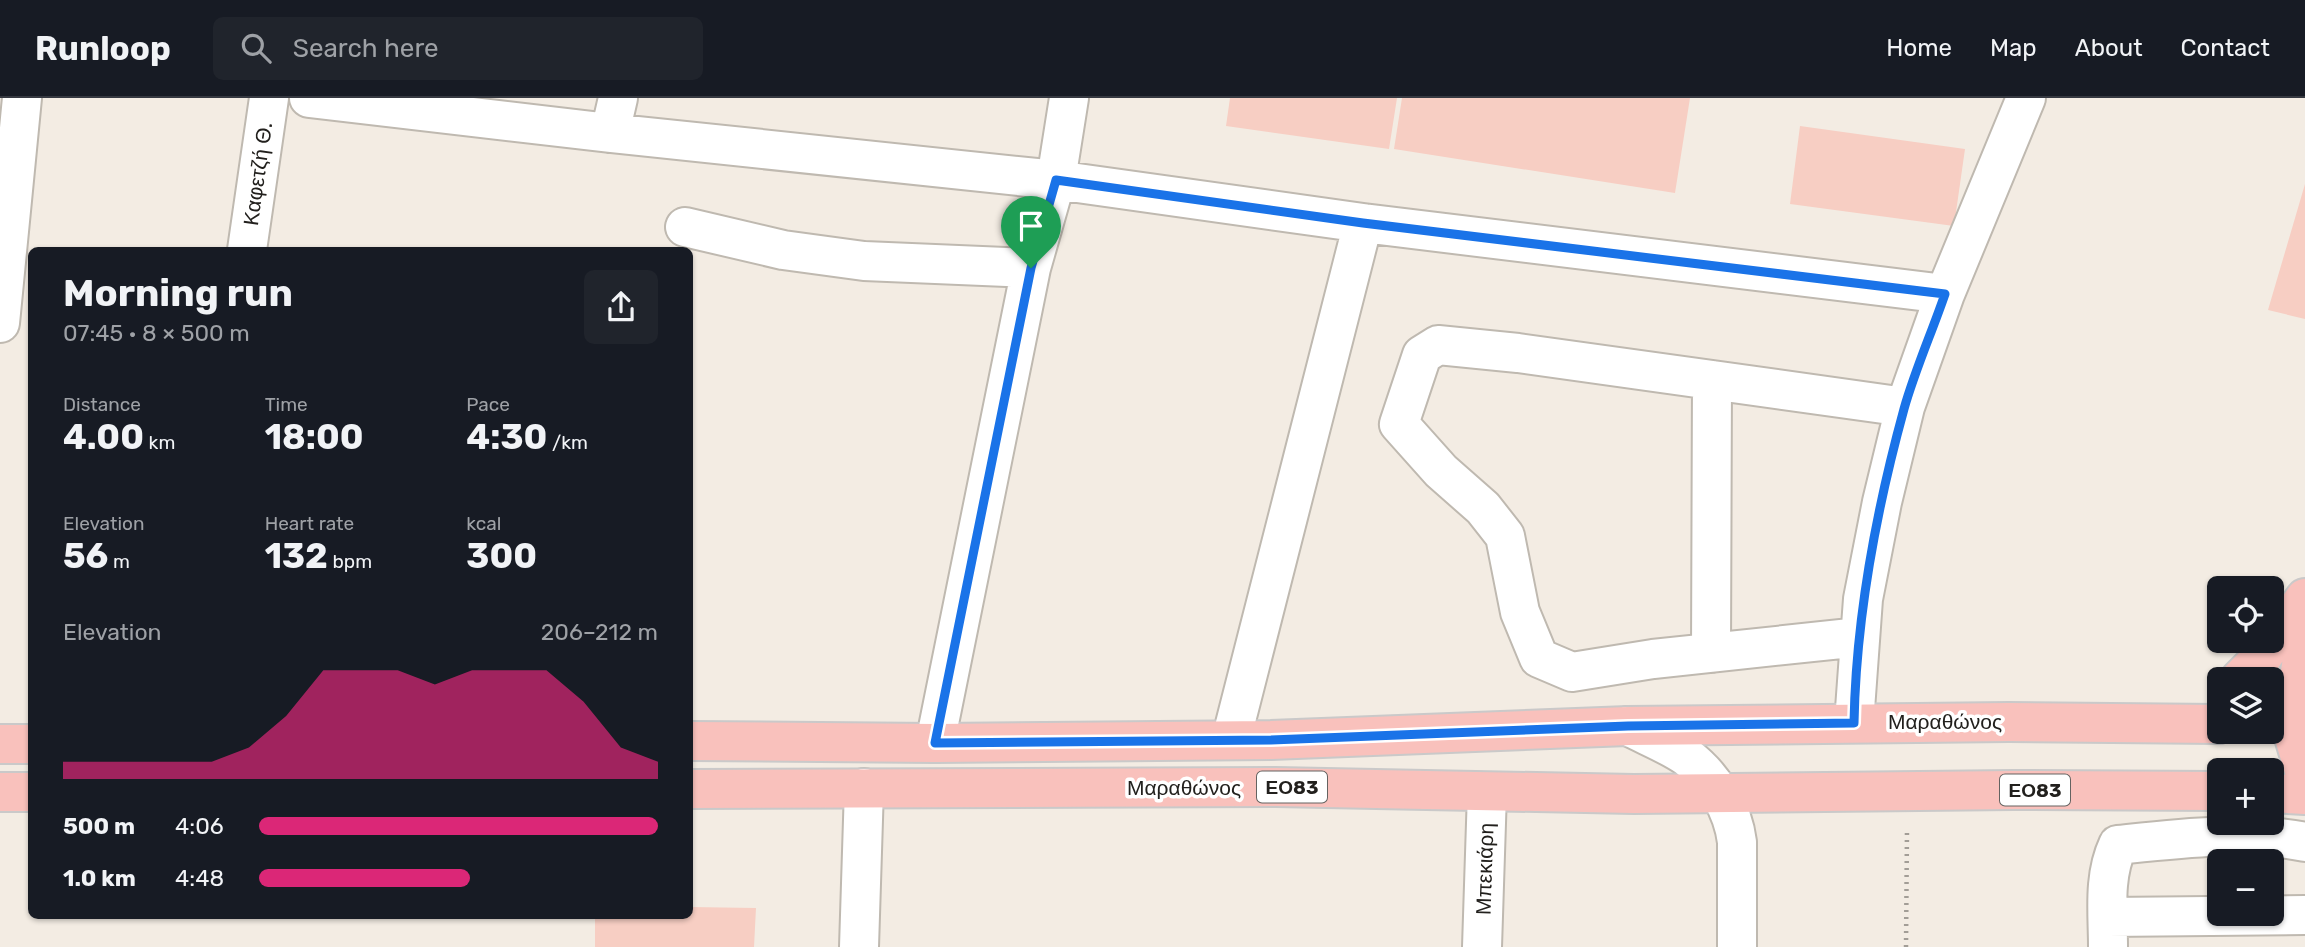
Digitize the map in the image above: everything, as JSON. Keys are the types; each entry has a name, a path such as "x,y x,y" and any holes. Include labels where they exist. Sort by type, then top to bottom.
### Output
{"main road":[{"path":"2252,667 2305,598"},
{"path":"2305,641 2289,727 2305,774"},
{"path":"2146,724 2191,713 2207,703"},
{"name":"Μαραθώνος","path":"693,741 935,743 1231,740 1628,726 1854,723 2207,724"},
{"path":"0,744 28,744"},
{"name":"Μαραθώνος","path":"693,789 1276,787 1720,794 2207,790"},
{"path":"0,792 28,792"},
{"path":"2284,794 2305,795"}],"street":[{"path":"0,323 22,98"},
{"name":"Καφετζή Θ.","path":"247,247 269,98"},
{"path":"309,98 614,116 1363,223 1945,294"},
{"path":"935,743 1031,268 1056,180 1069,98"},
{"path":"1854,723 1863,599 1882,502 1905,407 1945,294 2025,98"},
{"path":"1231,740 1363,223"},
{"path":"685,227 783,250 864,261 1031,268"},
{"path":"1860,637 1653,659 1572,672 1539,659 1520,612 1505,536 1483,508 1441,471 1399,424 1423,355 1438,345 1518,353 1905,407"},
{"path":"1711,653 1712,380"},
{"name":"Μαραθώνος","path":"1628,726 1686,756 1720,794"},
{"path":"859,947 864,789"},
{"name":"Μπεκιάρη","path":"1482,947 1487,792"},
{"path":"1720,794 1735,825 1737,842 1737,947"},
{"path":"2199,839 2207,795"},
{"path":"2305,842 2282,837 2118,845 2111,861 2107,890 2108,932 2305,915"}],"path":[{"path":"1906,947 1907,791"}],"building":[{"path":"1230,98 1397,98 1389,149 1226,126"},
{"path":"1402,98 1690,98 1675,193 1394,149"},
{"path":"1800,126 1965,149 1954,226 1790,204"},
{"path":"2305,184 2305,319 2268,310"},
{"path":"693,907 756,908 754,947 595,947 595,919 693,919"}],"route":[{"path":"1056,180 1363,223 1945,294 1905,407 1882,502 1863,599 1854,723 1628,726 1271,740 935,743 1031,268 1056,180"}]}
